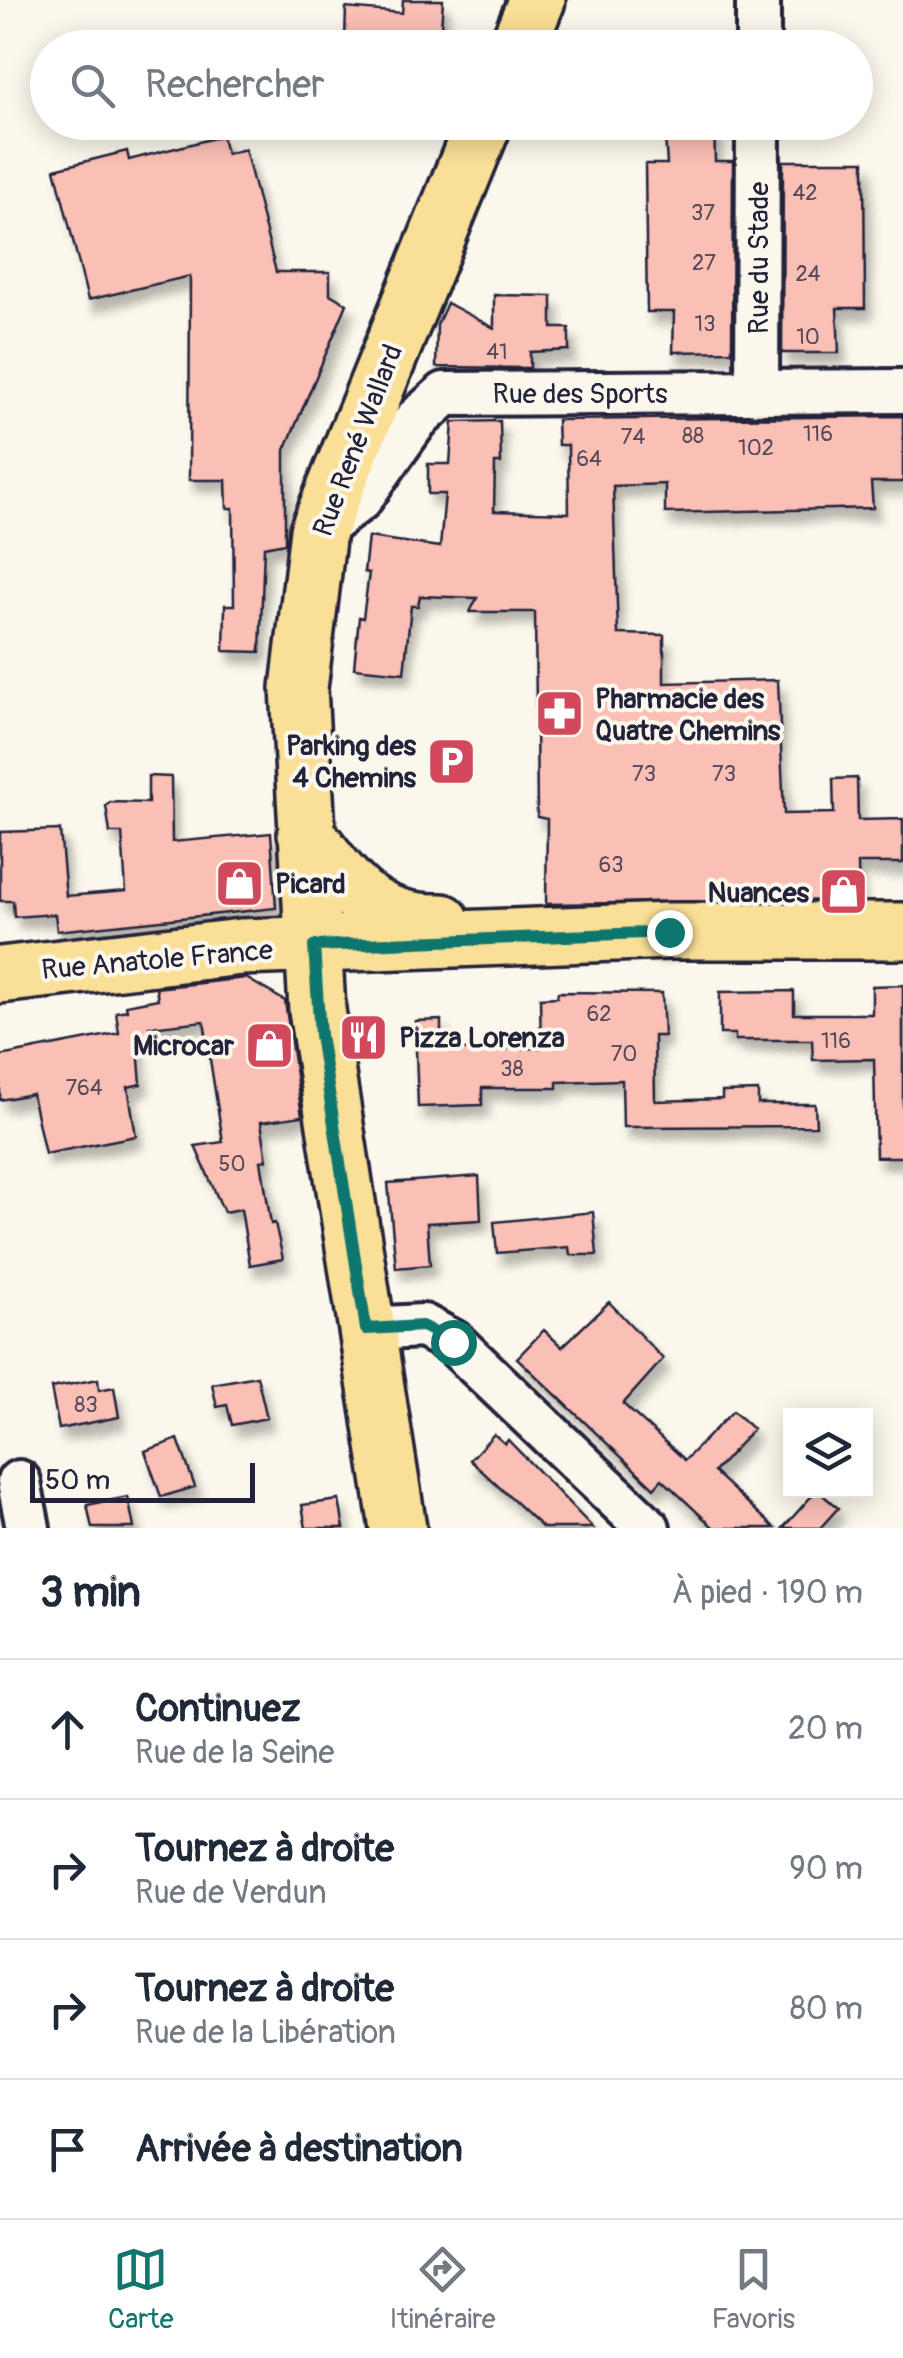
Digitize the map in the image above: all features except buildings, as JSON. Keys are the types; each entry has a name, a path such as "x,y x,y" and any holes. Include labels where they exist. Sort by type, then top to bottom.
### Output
{"main road":[{"path":"524,30 537,0"},
{"name":"Rue René Wallard","path":"398,1528 320,1035 299,688 318,531 477,140"},
{"path":"306,833 356,896 383,913 414,923 450,922 508,937 903,931"},
{"name":"Rue Anatole France","path":"0,975 241,947 508,937"}],"street":[{"path":"758,0 758,30"},
{"name":"Rue du Stade","path":"757,393 758,140"},
{"name":"Rue des Sports","path":"318,531 360,499 416,420 446,394 903,391"},
{"path":"366,1329 422,1326 453,1342 648,1528"},
{"path":"19,1482 28,1528"}],"place":[{"name":"Pharmacie des Quatre Chemins","path":"560,714"},
{"name":"Parking des 4 Chemins","path":"451,761"},
{"name":"Picard","path":"240,883"},
{"name":"Nuances","path":"844,892"},
{"name":"Pizza Lorenza","path":"364,1037"},
{"name":"Microcar","path":"269,1045"}],"route":[{"path":"453,1342 422,1326 366,1329 320,1035 314,946 669,932"}]}
